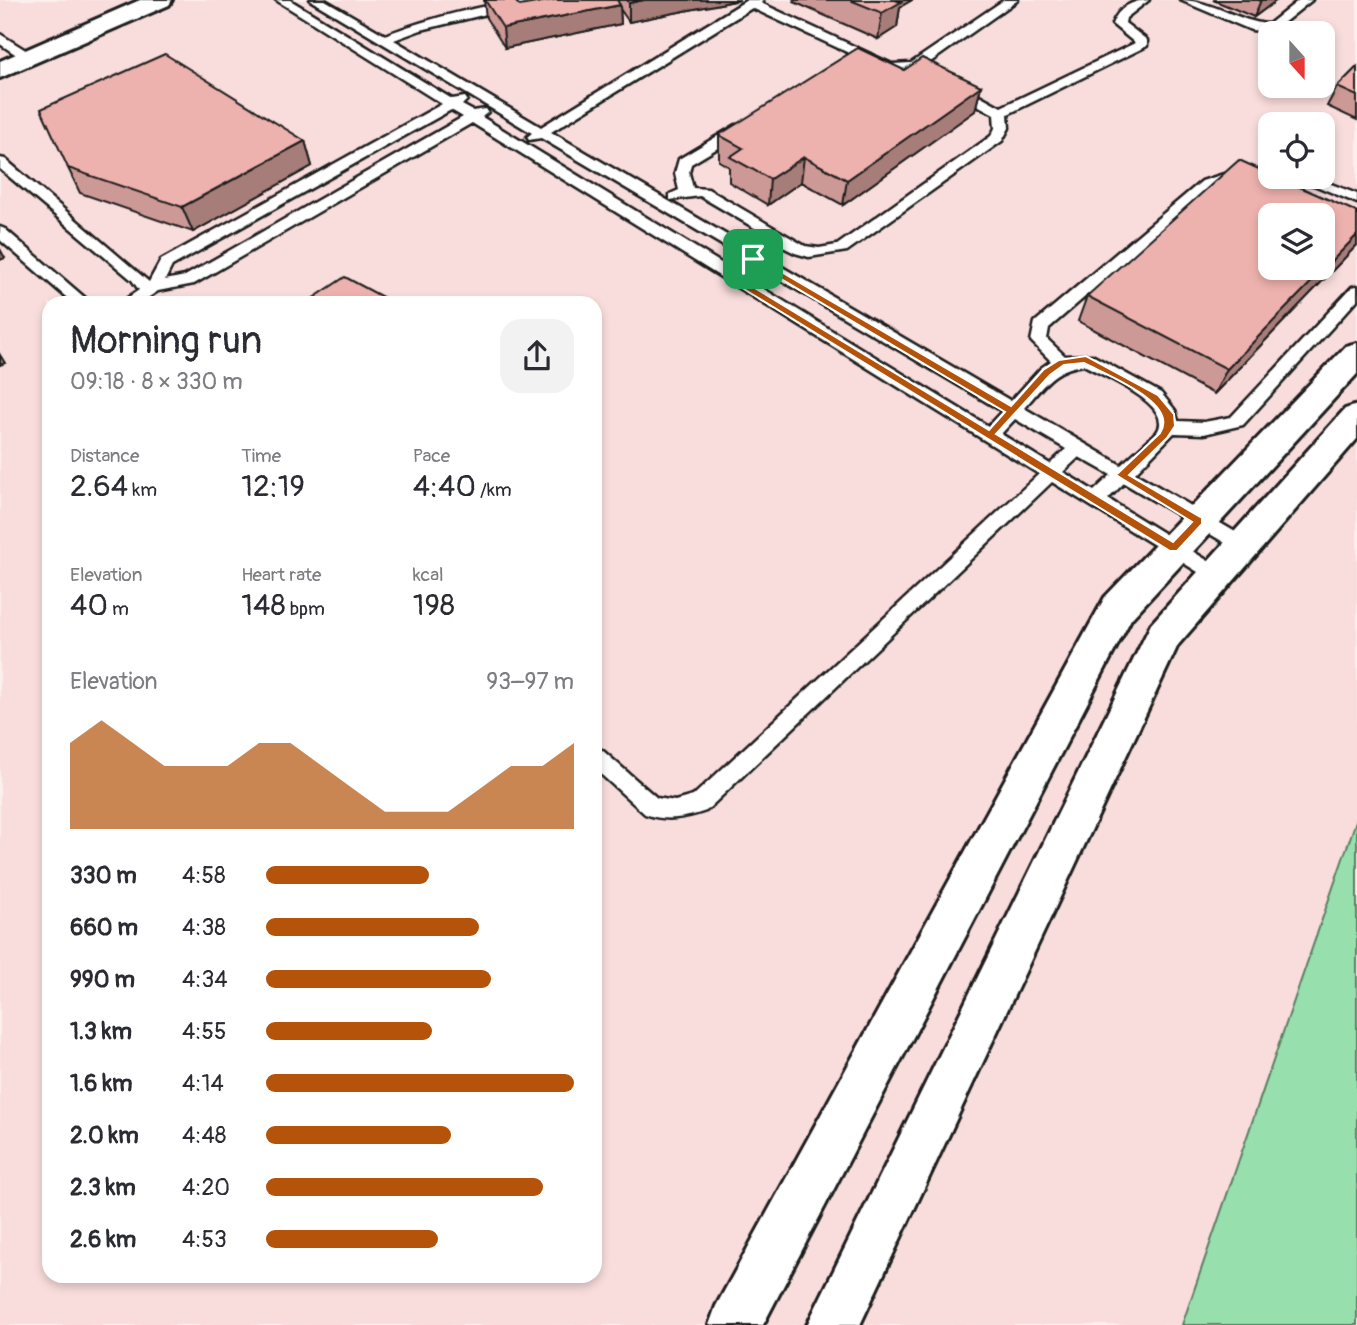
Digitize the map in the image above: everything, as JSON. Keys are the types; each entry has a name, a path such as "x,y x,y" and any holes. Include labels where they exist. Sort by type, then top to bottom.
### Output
{"street":[{"path":"0,70 10,48 117,0"},
{"path":"10,48 160,0"},
{"path":"735,1325 1118,608 1357,354"},
{"path":"833,1325 1164,635 1357,417"}],"lane":[{"path":"282,0 1096,500 1186,535 1230,560"},
{"path":"316,0 1122,475 1186,535 1230,560"},
{"path":"384,40 417,27 538,0"},
{"path":"927,74 1012,0"},
{"path":"1001,112 1143,43 1118,24 1121,16 1143,0"},
{"path":"1186,0 1255,27 1272,28 1306,0"},
{"path":"518,147 754,2 856,59 927,74 1001,112"},
{"path":"151,289 166,263 474,93"},
{"path":"140,296 151,289 189,280 494,105"},
{"path":"640,220 661,204 687,192 703,192 765,228 787,245 808,253 826,253 842,248 997,138 1002,128 1001,112"},
{"path":"687,192 682,173 684,162 755,119"},
{"path":"0,162 151,289"},
{"path":"1062,362 1039,341 1041,326 1207,184 1224,178 1258,182"},
{"path":"1301,197 1311,189"},
{"path":"1333,189 1357,199"},
{"path":"729,276 769,247 765,228"},
{"path":"0,232 75,296"},
{"path":"1170,426 1189,429 1214,428 1237,421 1357,291"},
{"path":"990,435 1047,372 1062,362 1086,359 1154,397 1169,414 1170,426 1163,436 1096,500"},
{"path":"602,762 652,807 675,810 699,804 1076,449"}],"shaded area":[{"path":"0,0 1357,0 1357,818 1182,1325 0,1325"}],"green space":[{"path":"1357,818 1357,1325 1182,1325"}],"building":[{"path":"485,0 514,0 520,6 553,0 617,0 620,5 503,28"},
{"path":"850,0 895,0 901,2 882,13"},
{"path":"858,48 904,70 922,58 981,86 847,180 804,157 770,179 730,157 743,148 719,135"},
{"path":"165,54 305,141 182,207 68,168 41,109"},
{"path":"1357,67 1357,96 1337,87"},
{"path":"1239,160 1258,169 1258,189 1304,189 1357,212 1357,235 1335,258 1335,203 1258,203 1258,280 1313,280 1227,369 1087,296"},
{"path":"345,277 381,296 316,296"}],"route":[{"path":"753,259 729,276 990,435 1047,372 1062,362 1086,359 1154,397 1169,414 1170,426 1122,475 1199,521 1174,548 990,435 1011,411 753,259"}]}
